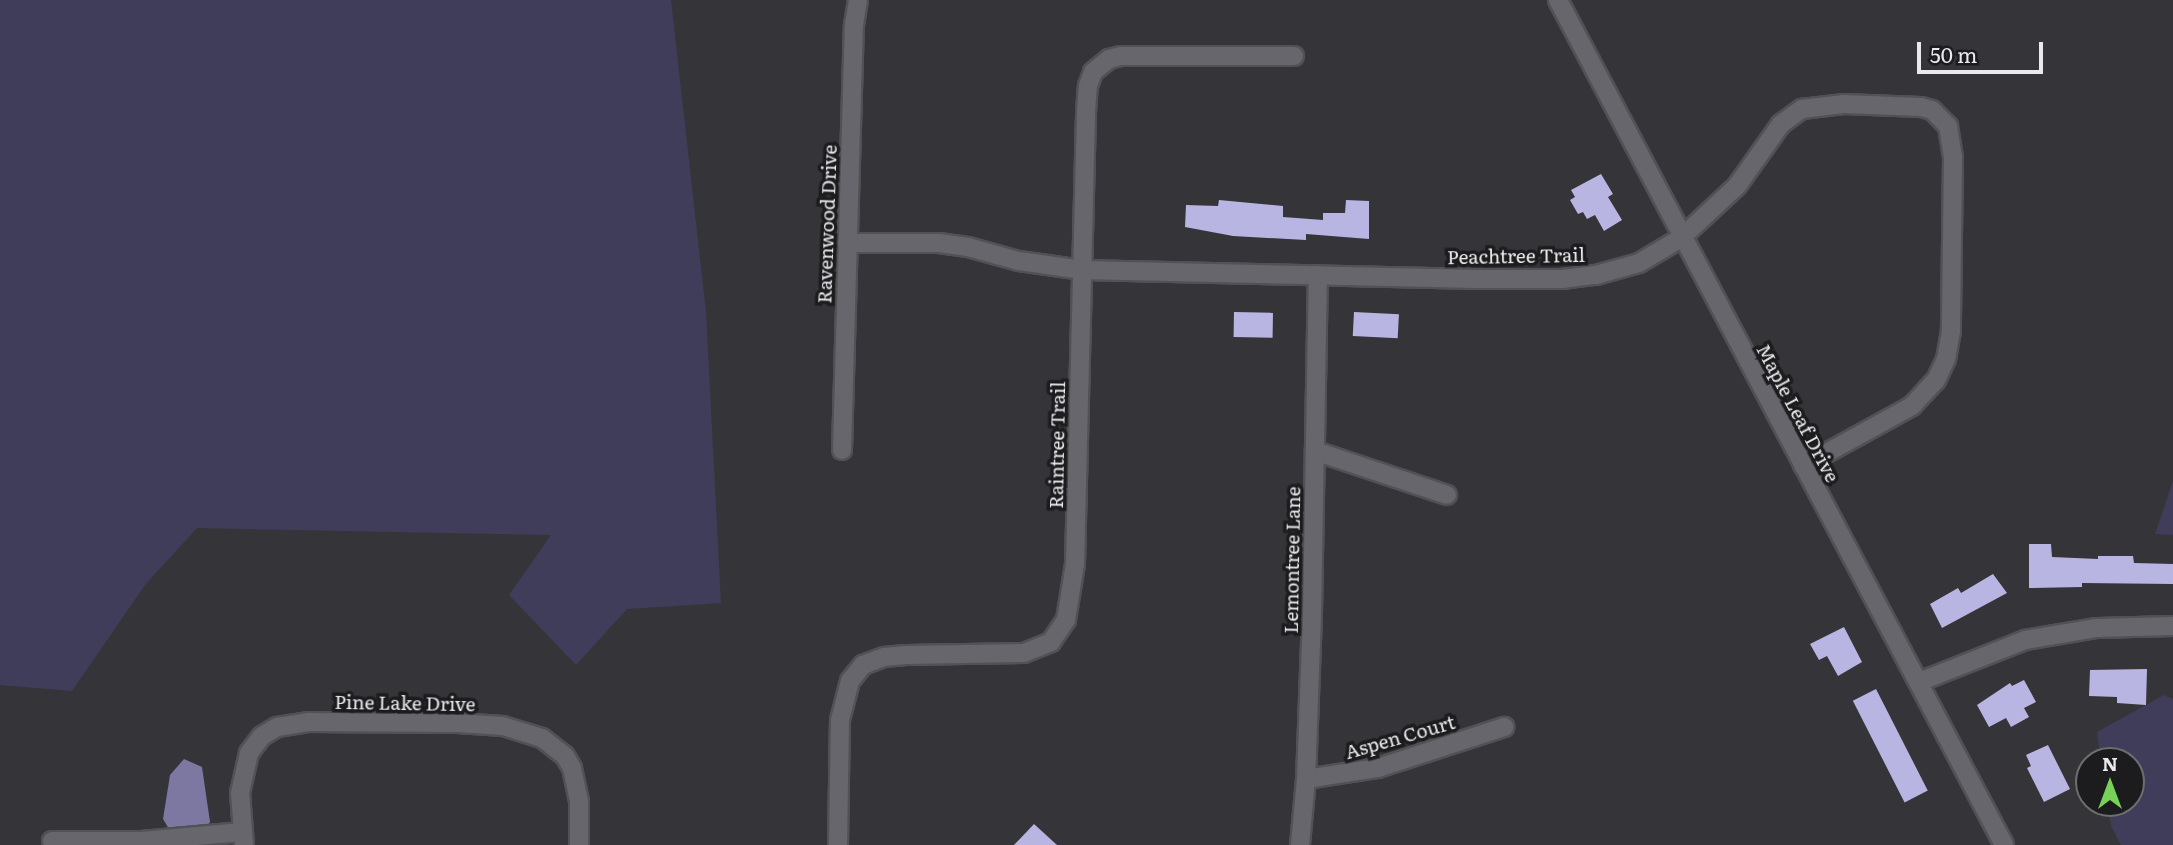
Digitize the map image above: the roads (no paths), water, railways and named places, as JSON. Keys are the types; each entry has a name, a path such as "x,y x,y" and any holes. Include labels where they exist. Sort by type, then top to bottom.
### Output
{"street":[{"name":"Ravenwood Drive","path":"842,450 854,25 858,0"},
{"name":"Maple Leaf Drive","path":"1558,0 1681,239 2004,845"},
{"name":"Raintree Trail","path":"838,845 839,720 850,681 863,665 884,657 906,655 1024,653 1051,642 1066,620 1074,564 1087,99 1088,86 1100,64 1121,56 1294,56"},
{"name":"Peachtree Trail","path":"847,243 939,243 968,247 1019,261 1082,270 1562,279 1596,275 1639,263 1681,239 1737,186 1780,124 1802,109 1844,104 1921,107 1932,110 1948,126 1953,157 1950,347 1942,370 1912,406 1802,466"},
{"name":"Lemontree Lane","path":"1300,845 1306,779 1318,275"},
{"path":"1315,451 1447,495"},
{"path":"1919,682 1994,650 2048,635 2097,628 2173,626"},
{"name":"Pine Lake Drive","path":"243,839 240,793 249,753 262,736 277,727 307,722 457,723 526,731 542,738 565,755 577,783 579,845"},
{"name":"Aspen Court","path":"1306,779 1378,768 1504,727"},
{"path":"52,842 243,839"}]}
